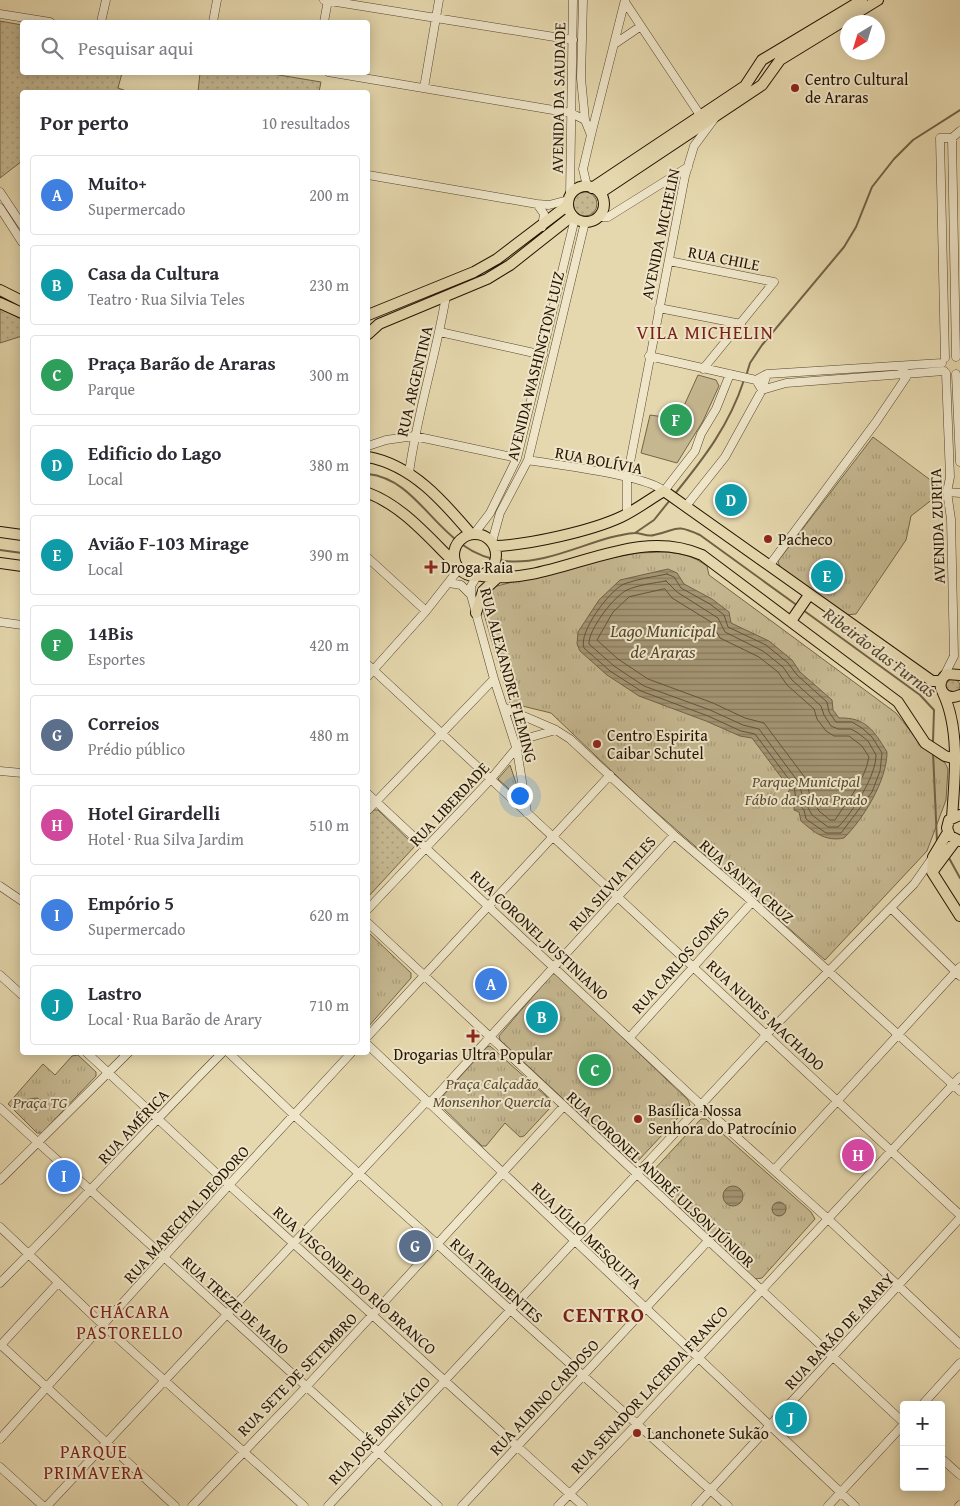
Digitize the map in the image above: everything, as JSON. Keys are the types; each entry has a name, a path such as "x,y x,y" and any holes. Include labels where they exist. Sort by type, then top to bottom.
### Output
{"main road":[{"path":"593,189 745,86 762,60 862,0"},
{"path":"370,315 474,272 497,260 542,227 569,200 577,189 593,189 717,115 762,84 780,60 878,0"},
{"path":"762,60 773,70"},
{"path":"370,332 379,324 487,279 578,219 598,217 603,203 593,189"},
{"path":"569,200 578,219"},
{"path":"0,290 20,300"},
{"path":"0,303 20,312"},
{"path":"370,458 391,464 409,473 429,488 470,535 487,537 494,547 493,567 479,576"},
{"path":"494,547 520,544 598,526 627,513 664,491 769,566 807,598 939,679 943,693 953,712 956,759 956,816 947,824 948,832 934,857 932,872 960,916"},
{"path":"370,494 402,512 469,576 497,578 522,575 627,549 673,546 702,555 794,617 898,702 925,742 945,756 956,759"},
{"path":"0,532 20,535"},
{"path":"458,567 454,558 456,546 470,535"},
{"path":"0,563 20,566"},
{"path":"476,613 483,591 497,578"},
{"path":"794,617 807,598"},
{"path":"939,679 952,672 960,675"},
{"path":"943,693 950,697 960,695"},
{"path":"932,872 958,841 948,832"}],"street":[{"path":"101,20 106,0"},
{"path":"213,20 217,0"},
{"path":"324,20 327,0 572,40"},
{"path":"424,88 439,0"},
{"name":"AVENIDA DA SAUDADE","path":"569,200 573,0"},
{"name":"AVENIDA DA SAUDADE","path":"583,0 581,78 585,120 589,131 583,169 593,189"},
{"path":"625,1 700,115"},
{"path":"572,123 589,131 616,43 625,1"},
{"path":"0,14 38,20"},
{"path":"616,43 641,26"},
{"path":"346,75 571,113 585,120"},
{"name":"AVENIDA MICHELIN","path":"627,513 627,478 649,356 688,166 694,146 717,115"},
{"path":"944,360 940,138 952,138 960,131"},
{"path":"649,356 756,380 767,374 902,366 958,360 956,217 952,138"},
{"path":"940,148 952,147"},
{"path":"598,217 608,217 688,166"},
{"path":"370,175 537,204 549,205 569,200"},
{"path":"0,192 20,222"},
{"path":"537,204 544,214 542,227"},
{"path":"0,208 20,239"},
{"path":"942,218 956,217"},
{"name":"AVENIDA WASHINGTON LUIZ","path":"470,535 490,513 517,458 578,219"},
{"name":"AVENIDA WASHINGTON LUIZ","path":"494,547 500,513 528,460 578,219"},
{"name":"RUA CHILE","path":"669,262 774,282 741,324"},
{"name":"RUA ARGENTINA","path":"409,473 414,436 440,332 446,296"},
{"path":"659,308 741,324 702,369"},
{"path":"440,332 542,355"},
{"name":"AVENIDA ZURITA","path":"939,679 954,656 951,519 947,492 950,477 944,360"},
{"path":"902,366 907,376"},
{"path":"762,390 786,383 958,371"},
{"name":"AVENIDA ZURITA","path":"958,371 960,462"},
{"path":"664,491 695,451 701,434 716,410 730,374"},
{"path":"686,506 725,458 762,390 767,374"},
{"path":"769,566 876,422 907,376"},
{"path":"756,380 762,390"},
{"path":"370,445 386,440 414,436 517,458"},
{"name":"RUA BOLÍVIA","path":"528,460 627,478 658,486 664,491"},
{"path":"947,492 960,493"},
{"path":"370,560 426,611"},
{"path":"370,669 426,611 449,583 458,567"},
{"name":"RUA ALEXANDRE FLEMING","path":"479,576 471,586 471,595 494,679 505,708 517,750 527,813"},
{"path":"449,583 461,585 471,595"},
{"path":"0,622 20,625"},
{"name":"RUA NUNES MACHADO","path":"370,671 767,1034 960,1217"},
{"path":"370,808 494,679"},
{"name":"RUA SANTA CRUZ","path":"505,708 556,730 570,739 674,835 828,971 897,1036 956,1085 960,1092"},
{"name":"RUA LIBERDADE","path":"370,907 490,780 517,750 524,739 556,730"},
{"path":"0,771 20,773"},
{"path":"370,1034 422,975 610,775"},
{"name":"RUA CORONEL JUSTINIANO","path":"370,796 701,1105 827,1218 960,1344"},
{"name":"RUA SILVIA TELES","path":"45,1506 428,1103 674,835"},
{"path":"828,971 914,884 934,857"},
{"path":"914,884 932,872"},
{"path":"0,886 20,900"},
{"name":"RUA CARLOS GOMES","path":"630,1037 695,968 752,902"},
{"path":"774,1170 837,1100 959,972 891,908"},
{"name":"RUA CORONEL ANDRÉ ULSON JÚNIOR","path":"370,925 900,1420"},
{"name":"RUA JOSÉ BONIFÁCIO","path":"328,1506 767,1034 828,971"},
{"path":"0,975 20,993"},
{"name":"RUA JÚLIO MESQUITA","path":"370,1046 644,1308 855,1506"},
{"name":"RUA VISCONDE DO RIO BRANCO","path":"89,1055 229,1185 583,1506"},
{"path":"0,1180 127,1055"},
{"name":"RUA AMÉRICA","path":"0,1283 91,1191 157,1118 220,1055"},
{"name":"RUA TIRADENTES","path":"231,1055 295,1116 728,1506"},
{"name":"RUA MARECHAL DEODORO","path":"0,1439 229,1185 295,1116 349,1055"},
{"name":"RUA SENADOR LACERDA FRANCO","path":"558,1506 638,1423 890,1151 956,1085 960,1077"},
{"name":"RUA SETE DE SETEMBRO","path":"192,1506 307,1386 563,1107"},
{"name":"RUA TREZE DE MAIO","path":"0,1108 40,1142 225,1315 379,1450 438,1506"},
{"path":"0,1118 8,1116"},
{"name":"RUA BARÃO DE ARARY","path":"696,1506 960,1217"},
{"path":"0,1228 103,1325 304,1506"},
{"name":"RUA ALBINO CARDOSO","path":"462,1506 708,1241"},
{"path":"58,1283 0,1346 176,1506"},
{"path":"926,1401 960,1363"},
{"path":"828,1506 900,1428"},
{"path":"945,1462 960,1475"},
{"path":"0,1467 45,1506"}],"green space":[{"path":"0,21 20,25 20,75 121,75 118,88 124,90 20,90 20,163 0,178"},
{"path":"200,75 279,75 321,82 319,90 198,90"},
{"path":"585,192 594,195 597,204 594,213 585,216 576,213 573,204 576,195"},
{"path":"0,309 20,317 20,337 0,343"},
{"path":"698,375 716,380 719,386 703,421 677,463 641,453 650,415 678,419"},
{"path":"873,437 937,485 938,495 911,516 906,540 856,614 845,615 780,568 778,561"},
{"name":"Parque Municipal Fábio da Silva Prado","path":"664,552 687,556 707,566 709,575 896,713 924,748 945,763 948,769 946,800 927,851 825,960 639,797 551,713 510,703 484,614 483,600 489,588 596,561 638,553"},
{"path":"953,679 958,681 960,686 958,691 953,693 948,691 946,686 948,681"},
{"path":"510,765 520,795 518,797 498,779"},
{"path":"373,810 378,810 415,846 370,895 370,814"},
{"path":"370,934 411,973 411,978 370,1025"},
{"path":"552,974 556,974 688,1100 690,1105 637,1162 632,1163 500,1040 499,1036"},
{"name":"Praça Calçadão Monsenhor Quercia","path":"490,1046 547,1097 550,1108 524,1136 520,1137 505,1123 486,1146 482,1146 439,1104 439,1100"},
{"name":"Praça TG","path":"78,1055 96,1072 96,1076 42,1133 37,1133 8,1104 43,1064 55,1075 72,1056"},
{"path":"701,1119 706,1119 811,1212 815,1219 762,1278 755,1279 651,1181 650,1174"}],"water":[{"name":"Lago Municipal de Araras","path":"668,569 677,573 684,584 712,599 729,612 731,623 769,641 792,660 800,672 832,700 833,710 839,718 848,718 863,723 882,744 887,752 886,763 879,786 859,820 844,838 831,839 825,837 801,821 799,812 794,810 791,797 787,794 790,789 752,738 740,736 639,696 607,675 580,651 577,644 578,632 599,600 620,580"},
{"path":"592,1057 599,1060 602,1066 610,1070 609,1075 600,1081 592,1078 586,1064"},
{"path":"37,1098 42,1101 25,1109 18,1105 23,1100"},
{"path":"729,1186 737,1186 743,1192 743,1200 737,1206 729,1206 723,1200 723,1192"},
{"path":"776,1202 782,1202 786,1209 782,1216 776,1216 772,1212 772,1206"}],"waterway":[{"name":"Ribeirão das Furnas","path":"746,376 750,363 762,345 844,247 856,227 872,187 894,159 913,140 960,110"},
{"name":"Ribeirão das Furnas","path":"674,495 715,441 731,412 744,380"},
{"name":"Ribeirão das Furnas","path":"370,475 387,479 404,489 447,532 463,545 482,555 505,561 532,560 546,558 629,533 652,535 680,528 700,535 798,606"},
{"name":"Ribeirão das Furnas","path":"635,533 654,520 670,500"},
{"name":"Ribeirão das Furnas","path":"0,550 20,553"},
{"name":"Ribeirão das Furnas","path":"803,610 920,695 934,710 933,742"},
{"name":"Ribeirão das Furnas","path":"933,752 937,842"},
{"name":"Ribeirão das Furnas","path":"949,858 960,878"}],"place":[{"name":"Centro Cultural de Araras","path":"795,88"},
{"name":"14Bis","path":"676,420"},
{"name":"Edificio do Lago","path":"731,500"},
{"name":"Pacheco","path":"768,539"},
{"name":"Droga Raia","path":"431,567"},
{"name":"Avião F-103 Mirage","path":"827,576"},
{"name":"Centro Espirita Caibar Schutel","path":"597,744"},
{"name":"Muito+","path":"491,984"},
{"name":"Casa da Cultura","path":"542,1017"},
{"name":"Drogarias Ultra Popular","path":"473,1036"},
{"name":"Praça Barão de Araras","path":"595,1070"},
{"name":"Basílica Nossa Senhora do Patrocínio","path":"638,1119"},
{"name":"Hotel Girardelli","path":"858,1155"},
{"name":"Empório 5","path":"64,1176"},
{"name":"Correios","path":"415,1246"},
{"name":"Lastro","path":"791,1418"},
{"name":"Lanchonete Sukão","path":"637,1433"}],"district":[{"name":"VILA MICHELIN","path":"705,332"},
{"name":"CENTRO","path":"604,1314"},
{"name":"CHÁCARA PASTORELLO","path":"130,1321"},
{"name":"PARQUE PRIMAVERA","path":"94,1461"}]}
